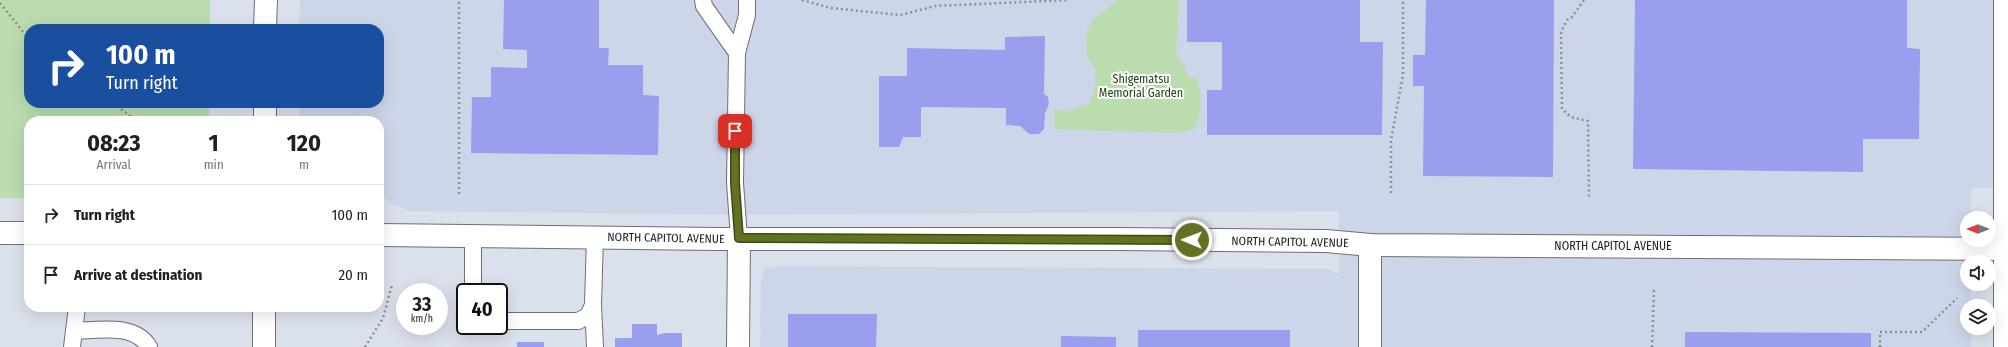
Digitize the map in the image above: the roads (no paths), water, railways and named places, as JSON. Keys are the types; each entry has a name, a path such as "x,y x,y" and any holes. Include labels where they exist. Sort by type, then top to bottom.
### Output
{"street":[{"path":"265,24 266,0"},
{"path":"2005,347 2007,249 2006,0"},
{"path":"0,233 24,233"},
{"name":"NORTH CAPITOL AVENUE","path":"384,235 1326,241 1370,245 2007,249"},
{"path":"738,347 739,238"},
{"path":"1370,245 1370,347"},
{"path":"264,312 264,347"}],"lane":[{"path":"703,0 704,6 737,53"},
{"path":"739,238 735,183 737,53 747,15 747,0"},
{"path":"473,235 473,283"},
{"path":"595,237 593,305 595,347"},
{"path":"508,321 578,321 588,316 593,305"},
{"path":"72,347 77,312"},
{"path":"75,331 127,331 140,336 149,347"}],"park label":[{"name":"Shigematsu Memorial Garden","path":"1141,86"}]}
